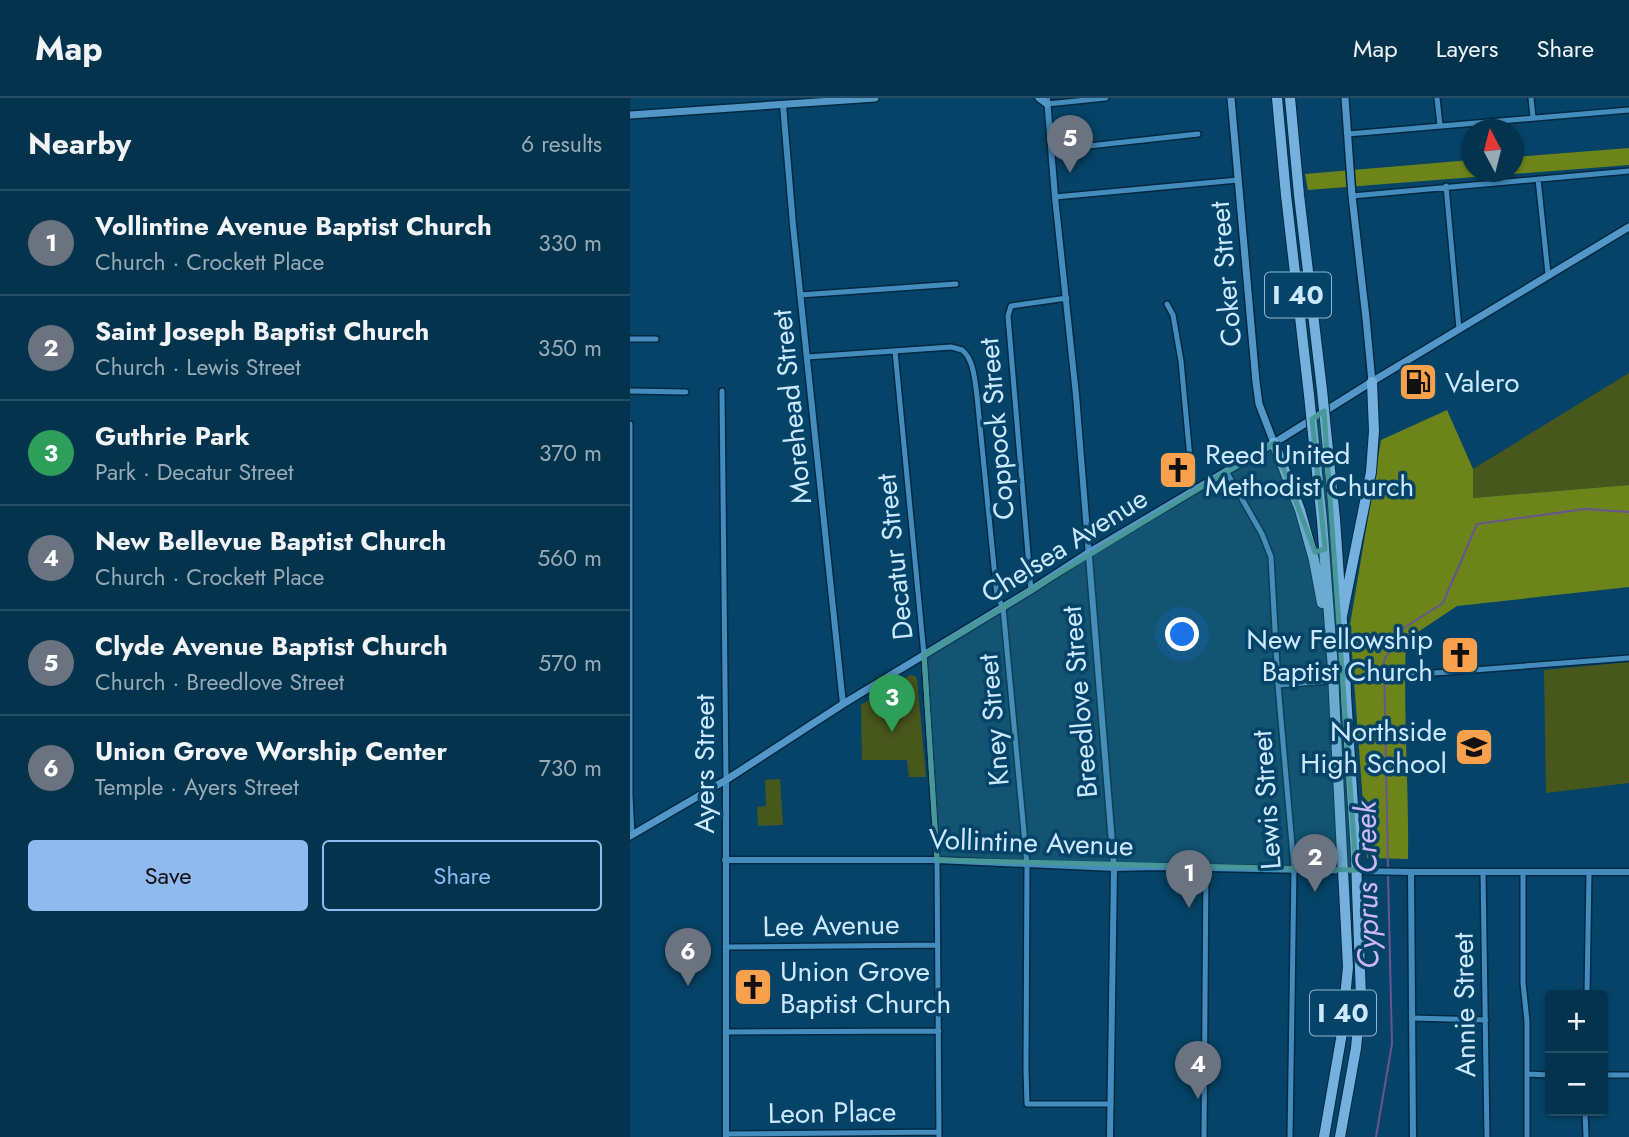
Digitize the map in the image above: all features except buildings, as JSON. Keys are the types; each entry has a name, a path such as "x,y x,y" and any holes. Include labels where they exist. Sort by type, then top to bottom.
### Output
{"highway":[{"name":"I 40","path":"1277,98 1322,521 1333,669 1348,967 1341,1039 1324,1137"},
{"name":"I 40","path":"1290,98 1326,430 1342,616 1356,853 1361,997 1342,1135"},
{"path":"1342,616 1371,472 1374,431 1372,382"},
{"path":"1275,443 1300,510 1314,560 1332,652"}],"main road":[{"path":"630,115 875,98"},
{"path":"1039,98 1047,101"},
{"name":"Coker Street","path":"1231,98 1256,382 1259,404 1275,443"},
{"path":"1345,98 1352,196 1372,382"},
{"name":"Chelsea Avenue","path":"631,836 726,780 843,704 1088,554 1629,227"}],"street":[{"path":"1047,101 1106,98"},
{"path":"1437,98 1440,125"},
{"path":"1531,98 1533,117"},
{"name":"Breedlove Street","path":"1047,101 1067,298 1114,868 1111,1137"},
{"name":"Morehead Street","path":"783,105 843,704"},
{"path":"1348,134 1629,110"},
{"path":"1052,149 1198,134"},
{"path":"1352,196 1629,171"},
{"path":"1538,178 1548,274"},
{"path":"1055,197 1238,180"},
{"path":"1446,186 1459,329"},
{"path":"800,295 956,284"},
{"name":"Coppock Street","path":"1031,590 1008,316 1011,306 1067,298"},
{"path":"1167,304 1173,315 1181,361 1193,491"},
{"path":"630,339 656,339"},
{"name":"Kney Street","path":"895,351 951,347 962,350 974,373 997,597 1003,607 1027,865 1027,1104 1111,1104"},
{"path":"807,357 895,351"},
{"name":"Decatur Street","path":"895,351 925,655 937,860 939,1134"},
{"path":"630,391 687,392"},
{"name":"Ayers Street","path":"722,391 726,1135"},
{"path":"630,424 631,836"},
{"name":"Lewis Street","path":"1226,471 1262,534 1271,557 1278,685 1294,868 1290,1137"},
{"path":"1278,685 1629,658"},
{"name":"Vollintine Avenue","path":"725,860 937,860 1114,868 1294,868 1410,872 1629,872"},
{"path":"1204,1137 1206,867"},
{"path":"1410,872 1413,1137"},
{"name":"Annie Street","path":"1483,872 1487,1137"},
{"path":"1523,872 1527,1137"},
{"path":"1587,990 1589,872"},
{"name":"Lee Avenue","path":"725,947 938,945"},
{"path":"1412,1018 1486,1020"},
{"path":"726,1032 939,1031"},
{"path":"1527,1074 1545,1075"},
{"path":"1608,1075 1629,1075"},
{"path":"1586,1116 1586,1137"},
{"name":"Leon Place","path":"726,1135 939,1134"}],"highlighted area":[{"path":"1324,411 1356,870 937,860 924,655 1274,443 1315,552 1325,549 1312,419"}],"green space":[{"path":"1629,148 1629,165 1524,173 1524,156"},
{"path":"1461,161 1461,178 1308,190 1305,174"},
{"path":"1629,373 1629,485 1473,498 1473,469"},
{"path":"1447,410 1473,469 1473,498 1629,485 1629,587 1457,606 1406,640 1408,859 1367,858 1350,625 1381,440"},
{"path":"1629,662 1629,783 1546,793 1544,670"},
{"path":"910,675 917,679 926,777 909,777 907,760 862,760 861,705"},
{"path":"780,779 783,825 758,826 757,807 766,806 765,780"}],"waterway":[{"name":"Cyprus Creek","path":"1388,868 1384,660 1404,628 1443,603 1477,524 1585,509 1629,512"},
{"name":"Cyprus Creek","path":"1376,1137 1392,1044 1388,874"}],"place":[{"name":"Clyde Avenue Baptist Church","path":"1070,173"},
{"name":"Valero","path":"1418,382"},
{"name":"Reed United Methodist Church","path":"1178,470"},
{"name":"New Fellowship Baptist Church","path":"1460,655"},
{"name":"Guthrie Park","path":"892,732"},
{"name":"Northside High School","path":"1474,747"},
{"name":"Saint Joseph Baptist Church","path":"1315,892"},
{"name":"Vollintine Avenue Baptist Church","path":"1189,908"},
{"name":"Union Grove Worship Center","path":"688,986"},
{"name":"Union Grove Baptist Church","path":"753,987"},
{"name":"New Bellevue Baptist Church","path":"1198,1099"}]}
